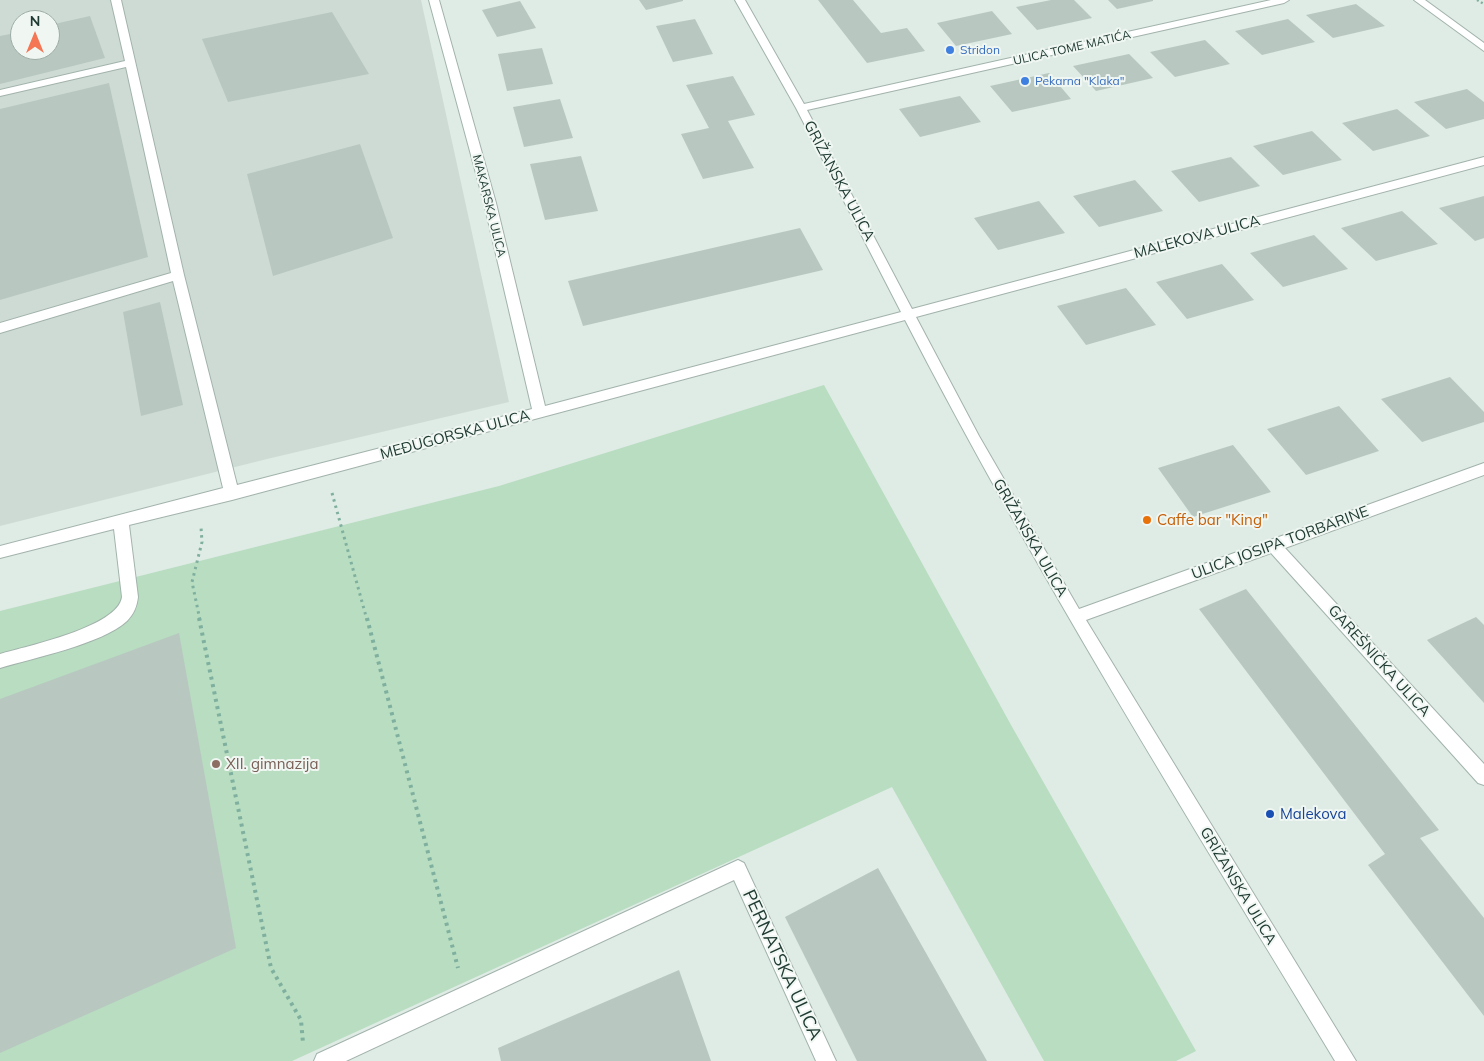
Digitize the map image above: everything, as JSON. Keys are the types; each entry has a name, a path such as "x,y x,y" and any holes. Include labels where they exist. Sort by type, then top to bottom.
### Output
{"street":[{"path":"116,0 178,275 232,494"},
{"name":"MAKARSKA ULICA","path":"434,0 490,203 540,413"},
{"name":"GRIŽANSKA ULICA","path":"740,0 801,108 974,440 1075,617 1297,984 1346,1061"},
{"name":"ULICA TOME MATIĆA","path":"801,108 1284,0"},
{"path":"1420,0 1484,48"},
{"path":"0,93 130,63"},
{"name":"MALEKOVA ULICA","path":"909,313 1484,161"},
{"path":"0,328 178,275"},
{"name":"MEĐUGORSKA ULICA","path":"0,552 232,494 909,313"},
{"name":"ULICA JOSIPA TORBARINE","path":"1075,617 1484,469"},
{"path":"0,661 102,629 119,619 128,609 130,597 121,522"},
{"name":"GAREŠNIČKA ULICA","path":"1274,546 1484,777"},
{"name":"PERNATSKA ULICA","path":"324,1061 738,869 826,1061"}],"path":[{"path":"1477,0 1484,4"},
{"path":"330,489 345,536 452,953"},
{"path":"200,526 202,542 192,582 271,968 301,1020"}],"shaded area":[{"path":"0,0 421,0 509,402 267,459 0,526"}],"green space":[{"path":"824,385 1011,725 1196,1051 1176,1061 1044,1061 892,787 292,1061 0,1061 0,611 499,486"}],"building":[{"path":"639,0 683,0 683,1 646,10"},
{"path":"818,0 853,0 881,33 907,28 925,51 867,63"},
{"path":"1051,0 1074,0 1092,18 1037,30 1016,7"},
{"path":"1108,0 1153,0 1153,1 1117,9"},
{"path":"520,1 536,28 497,37 482,10"},
{"path":"1356,4 1385,26 1333,38 1306,15"},
{"path":"992,11 1012,34 956,46 937,23"},
{"path":"332,12 369,74 228,102 202,39"},
{"path":"90,16 105,58 0,84 0,36 10,34 10,60 60,60 60,23"},
{"path":"695,19 713,54 673,62 656,26"},
{"path":"1288,19 1315,42 1262,55 1235,31"},
{"path":"1205,40 1230,64 1175,77 1150,52"},
{"path":"542,48 553,84 507,91 498,54"},
{"path":"1129,54 1153,78 1096,91 1073,66"},
{"path":"1049,73 1071,99 1012,112 990,86"},
{"path":"733,76 755,115 728,121 754,168 703,179 681,134 709,128 686,85"},
{"path":"109,83 148,257 0,300 0,109"},
{"path":"1467,89 1484,102 1484,119 1446,129 1414,102"},
{"path":"960,96 981,122 920,137 899,109"},
{"path":"560,99 573,138 524,147 513,107"},
{"path":"1397,109 1430,136 1373,151 1342,123"},
{"path":"1312,131 1342,160 1283,175 1253,146"},
{"path":"360,144 393,238 273,276 247,174"},
{"path":"581,156 598,211 545,220 530,164"},
{"path":"1231,157 1260,186 1199,202 1171,171"},
{"path":"1135,180 1163,211 1099,227 1073,196"},
{"path":"1484,196 1484,238 1475,241 1439,208"},
{"path":"1039,201 1065,233 998,250 974,218"},
{"path":"1402,211 1438,244 1376,261 1341,228"},
{"path":"800,228 823,270 583,326 568,281"},
{"path":"1314,235 1348,269 1283,287 1250,253"},
{"path":"1222,264 1254,300 1187,319 1156,282"},
{"path":"1126,288 1156,325 1086,345 1057,306"},
{"path":"160,302 183,405 141,416 123,312"},
{"path":"1450,377 1484,412 1484,422 1422,442 1381,399"},
{"path":"1339,406 1379,451 1306,475 1267,429"},
{"path":"1233,445 1271,492 1193,517 1158,468"},
{"path":"1246,589 1439,830 1420,838 1484,918 1484,1016 1368,865 1385,854 1199,609"},
{"path":"1476,617 1484,625 1484,703 1427,640"},
{"path":"179,633 236,948 0,1053 0,699"},
{"path":"878,868 987,1061 857,1061 785,917"},
{"path":"679,970 711,1061 501,1061 498,1048"}],"place":[{"name":"Stridon","path":"950,50"},
{"name":"Pekarna \"Klaka\"","path":"1025,81"},
{"name":"Caffe bar \"King\"","path":"1147,520"},
{"name":"XII. gimnazija","path":"216,764"},
{"name":"Malekova","path":"1270,814"}]}
